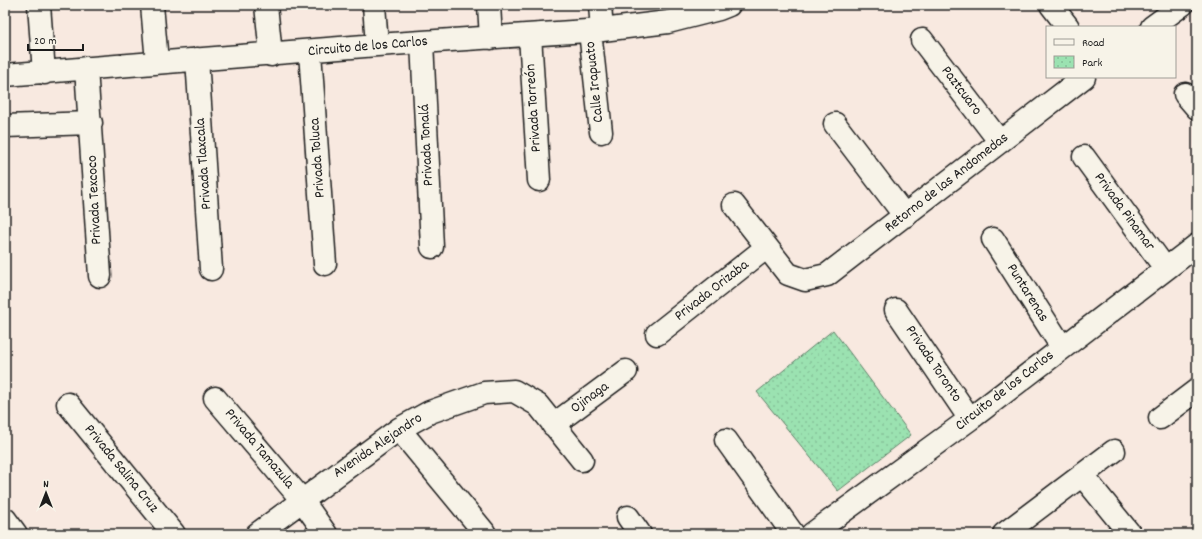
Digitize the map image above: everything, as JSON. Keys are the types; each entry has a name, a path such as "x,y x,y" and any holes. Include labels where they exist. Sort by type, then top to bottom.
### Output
{"street":[{"path":"39,5 44,73"},
{"path":"152,5 157,62"},
{"path":"266,5 271,55"},
{"path":"374,5 377,45"},
{"path":"489,5 491,38"},
{"name":"Calle Irapuato","path":"600,5 596,30 601,132"},
{"path":"1051,5 1067,26"},
{"path":"1153,26 1182,5"},
{"name":"Circuito de los Carlos","path":"5,75 44,73 157,62 310,52 377,45 596,30 668,22 722,6"},
{"name":"Privada Torreón","path":"530,35 539,180"},
{"name":"Paztcuaro","path":"922,40 1000,142"},
{"name":"Privada Tonalá","path":"422,42 432,247"},
{"name":"Privada Toluca","path":"310,52 325,264"},
{"name":"Privada Tlaxcala","path":"197,59 211,269"},
{"name":"Privada Texcoco","path":"86,68 91,123 100,276"},
{"name":"Retorno de las Andomedas","path":"767,247 788,274 805,280 827,276 1083,78"},
{"path":"5,126 91,123"},
{"path":"834,124 905,216"},
{"name":"Privada Pinamar","path":"1084,157 1165,268"},
{"path":"734,205 767,247"},
{"name":"Puntarenas","path":"993,239 1062,347"},
{"name":"Circuito de los Carlos","path":"812,534 970,419 1165,268 1197,245"},
{"name":"Privada Orizaba","path":"657,334 767,247"},
{"name":"Privada Toronto","path":"896,310 970,419"},
{"name":"Ojinaga","path":"553,425 626,371"},
{"name":"Avenida Alejandro","path":"257,534 399,429 430,412 484,393 514,391 538,405 553,425"},
{"path":"1160,418 1195,396"},
{"name":"Privada Tamazula","path":"215,398 302,500 326,534"},
{"name":"Privada Salina Cruz","path":"68,404 174,534"},
{"path":"553,425 582,460"},
{"path":"399,429 484,532"},
{"path":"726,440 793,534"},
{"path":"1004,534 1114,451"},
{"path":"1082,475 1130,534"},
{"path":"5,519 16,534"}],"green space":[{"path":"833,330 911,435 838,491 757,392"}]}
